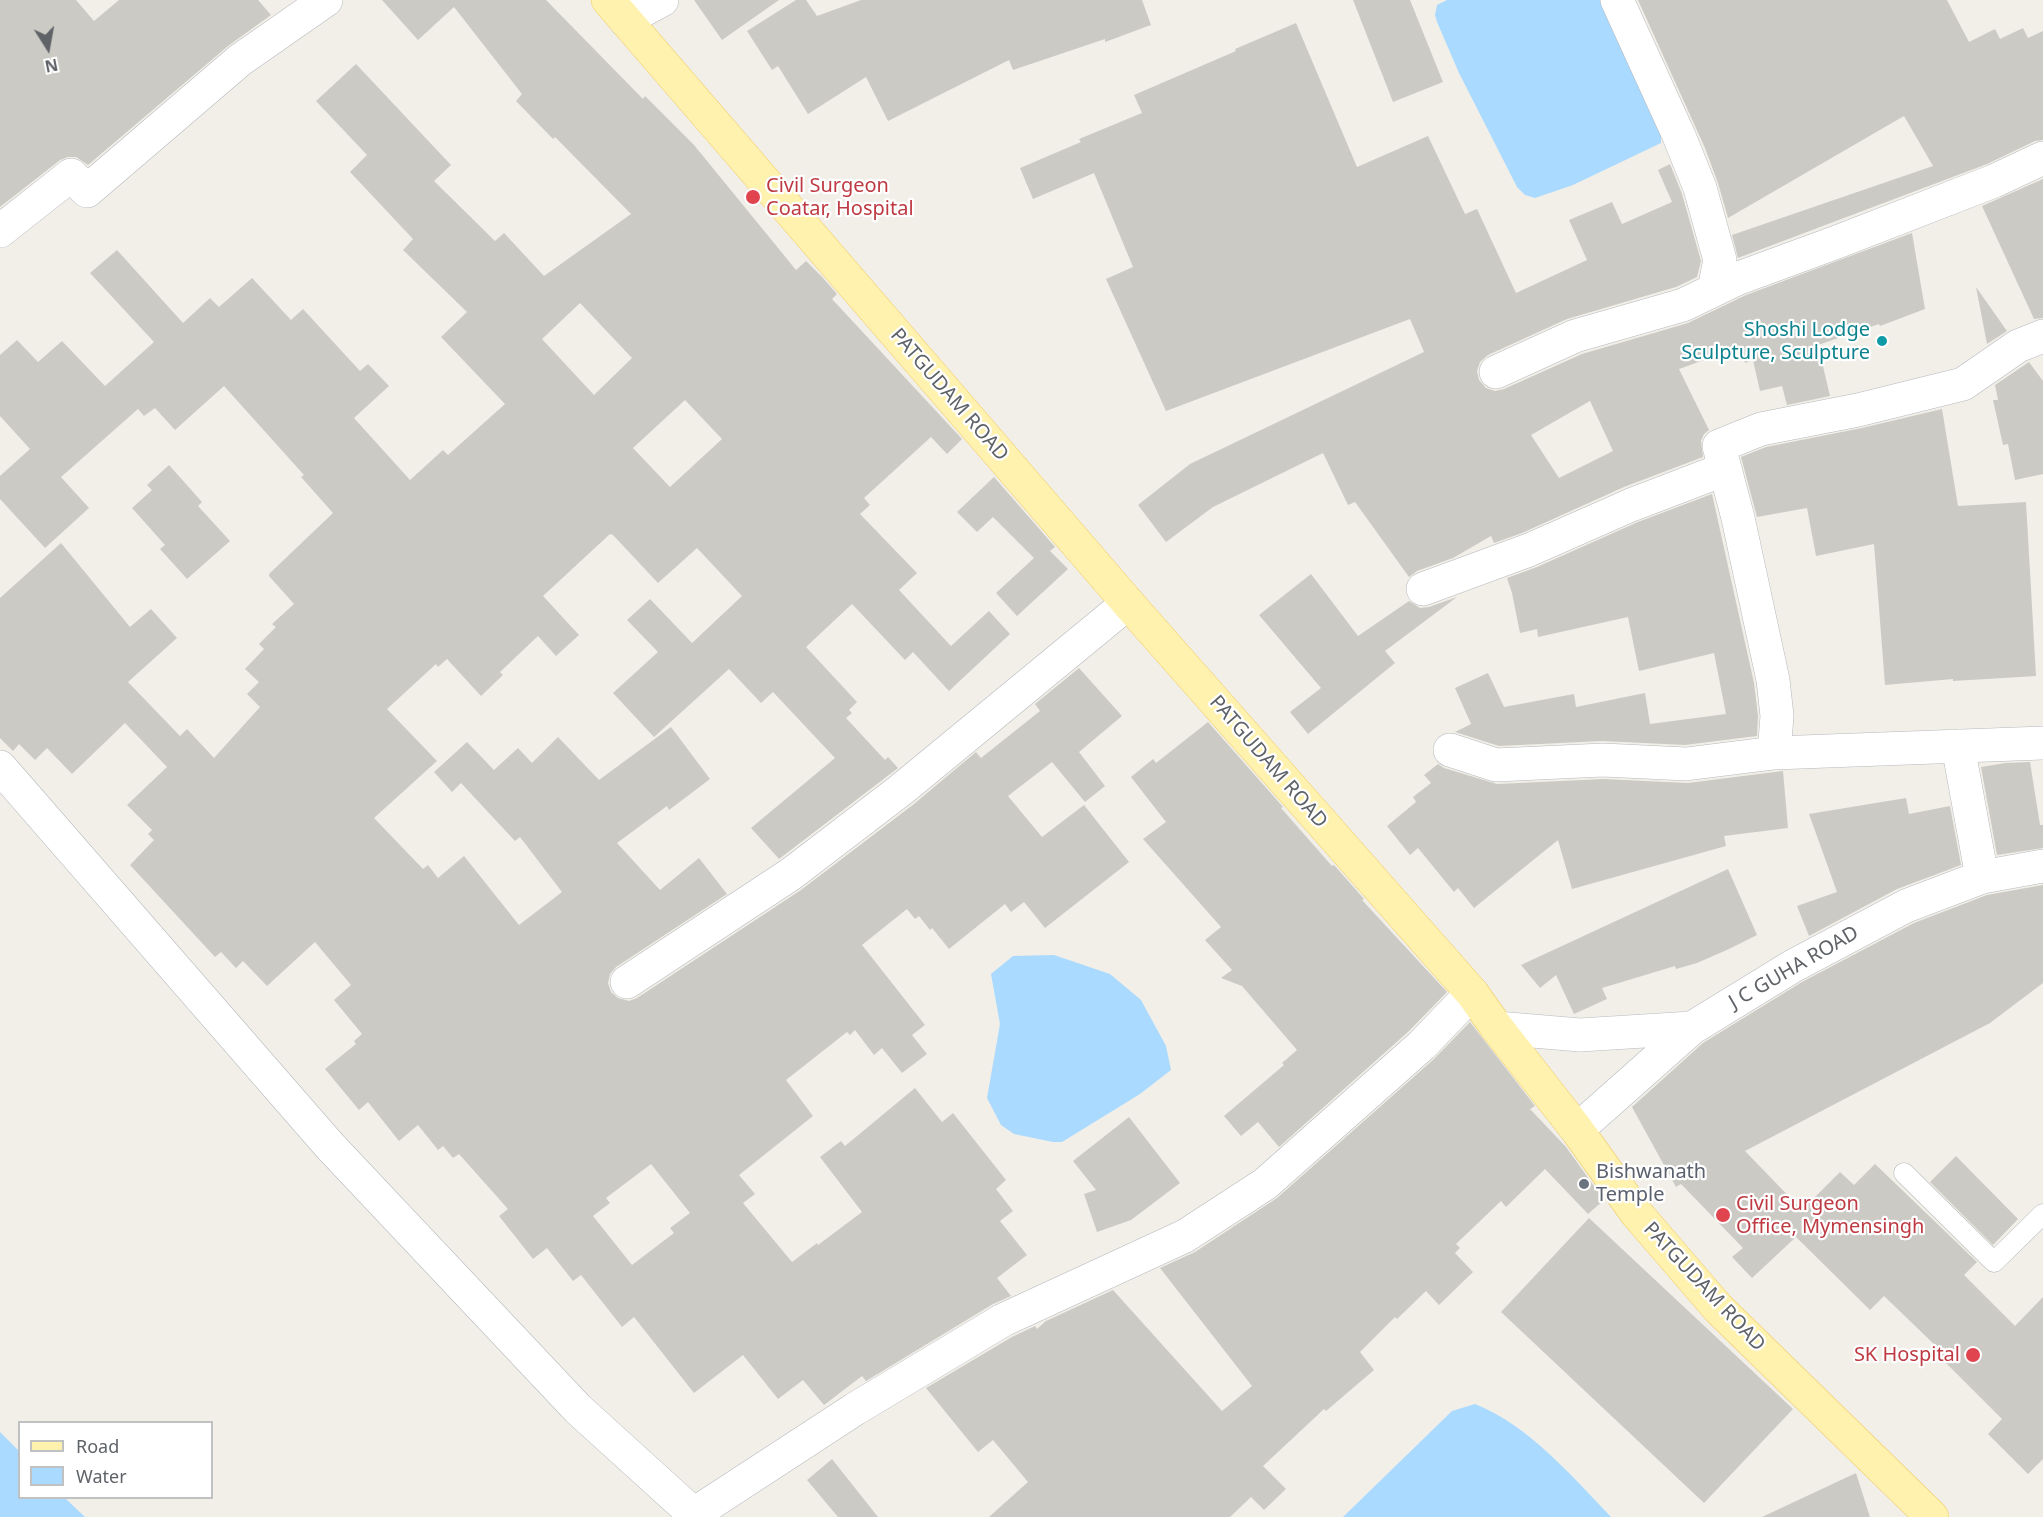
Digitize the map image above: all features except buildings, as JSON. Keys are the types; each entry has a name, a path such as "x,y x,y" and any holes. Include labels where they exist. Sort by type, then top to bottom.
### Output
{"main road":[{"name":"PATGUDAM ROAD","path":"617,10 1128,603 1472,993 1577,1130 1637,1214 1718,1308 1932,1517"}],"street":[{"path":"0,231 71,175 87,191 240,60 326,0"},
{"path":"617,10 662,0"},
{"path":"1617,0 1700,188 1720,260 1714,290"},
{"path":"1496,372 1575,336 1683,305 1714,290 1994,181 2043,158"},
{"path":"1774,753 1776,716 1773,680 1745,550 1719,446 1761,429 1858,410 1964,384 2018,346 2043,336"},
{"path":"1423,589 1529,550 1631,505 1725,468"},
{"path":"627,982 791,874 902,789 1128,603"},
{"path":"1450,750 1496,765 1603,760 1686,764 1774,753 2043,743"},
{"path":"1958,746 1982,877"},
{"path":"0,767 329,1145 578,1409 695,1516 855,1409 1003,1320 1185,1236 1265,1184 1422,1046 1472,993"},
{"name":"J C GUHA ROAD","path":"1577,1130 1692,1028 1793,966 1906,906 1982,877 2043,866"},
{"path":"1497,1028 1580,1035 1692,1028"}],"lane":[{"path":"1904,1173 1994,1262 2043,1214"}],"water":[{"path":"1447,0 1605,0 1661,130 1661,143 1573,185 1535,198 1525,195 1517,187 1459,73 1437,22 1435,15 1437,5"},
{"path":"1054,955 1110,974 1141,1000 1166,1046 1171,1070 1140,1094 1062,1142 1014,1134 1001,1125 987,1098 1000,1024 991,974 1013,956"},
{"path":"1475,1404 1513,1424 1531,1438 1565,1469 1611,1517 1343,1517 1452,1411"},
{"path":"0,1432 18,1450 18,1499 66,1499 85,1517 0,1517"}],"place":[{"name":"Civil Surgeon Coatar, Hospital","path":"753,197"},
{"name":"Shoshi Lodge Sculpture, Sculpture","path":"1882,341"},
{"name":"Bishwanath Temple","path":"1584,1184"},
{"name":"Civil Surgeon Office, Mymensingh","path":"1723,1215"},
{"name":"SK Hospital","path":"1973,1355"}]}
